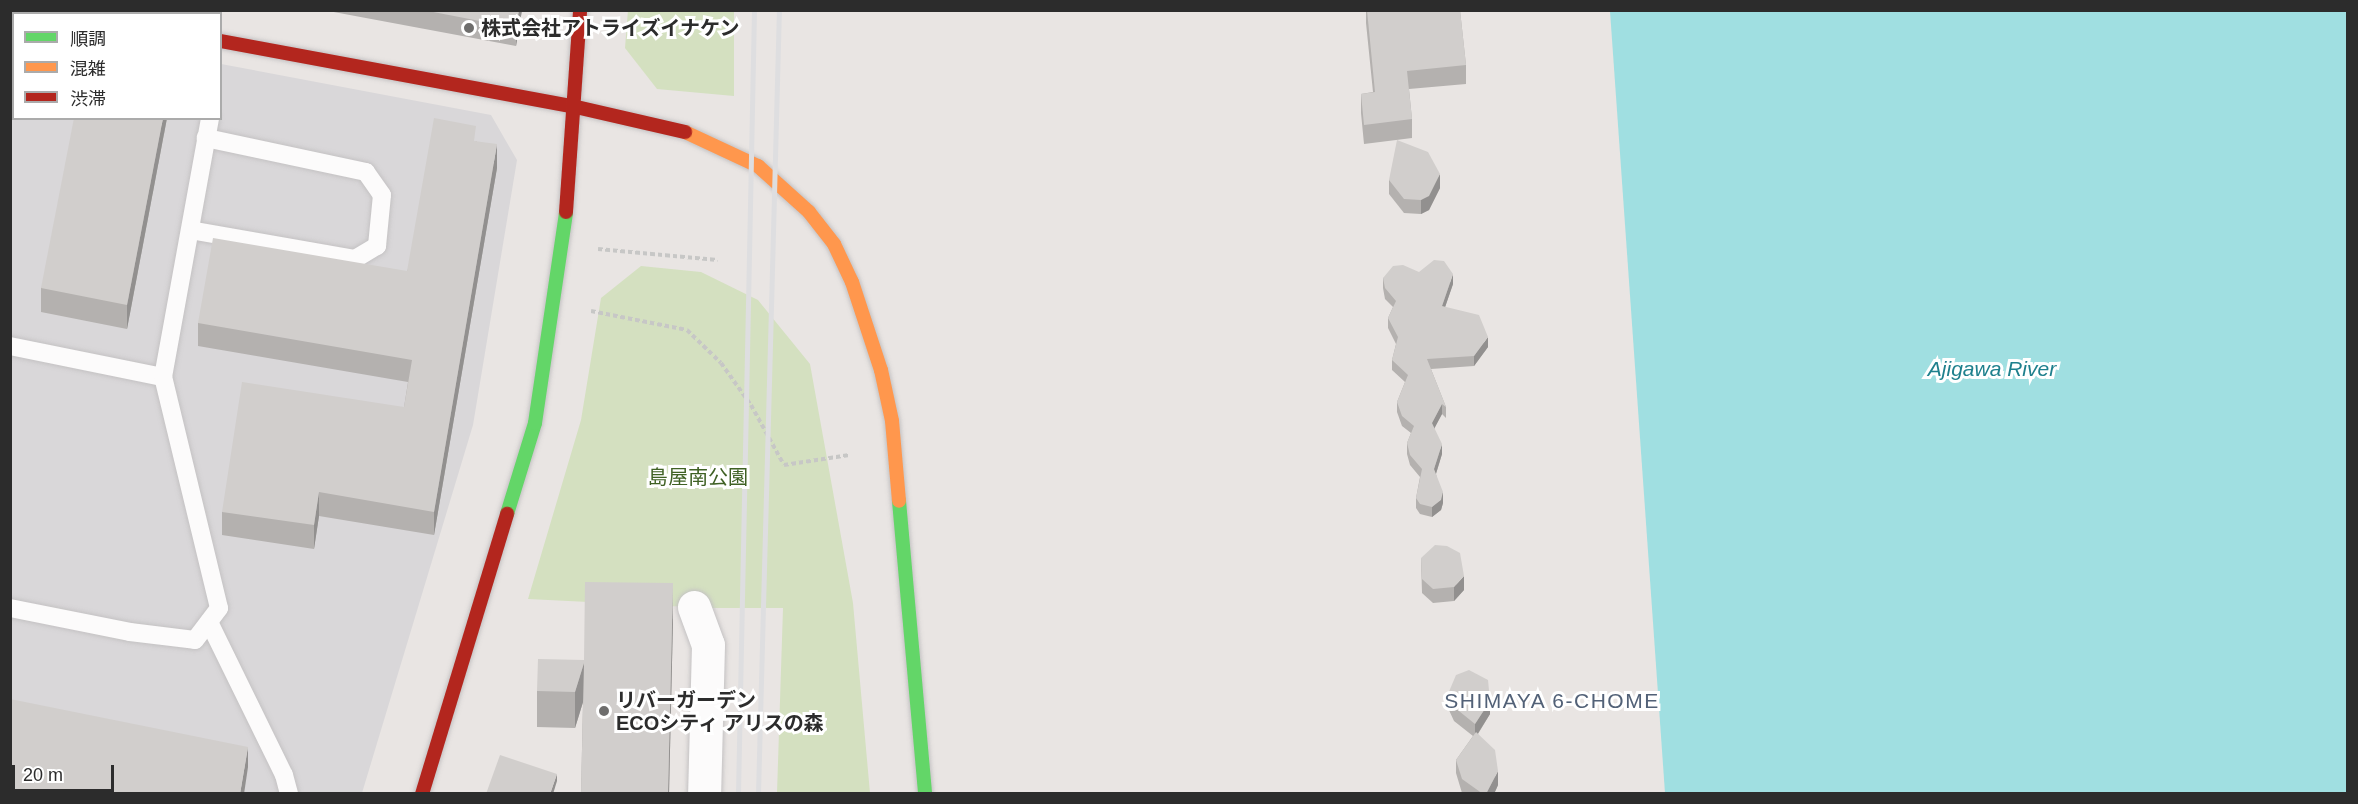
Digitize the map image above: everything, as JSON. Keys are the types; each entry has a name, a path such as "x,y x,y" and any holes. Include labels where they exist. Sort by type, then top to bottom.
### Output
{"street":[{"path":"422,794 535,423 569,190 576,106 580,10"},
{"path":"222,46 576,106 681,130 758,166 784,185 834,244 868,323 892,421 925,794"},
{"path":"694,608 708,645 704,794"}],"lane":[{"path":"10,608 130,632 195,640 219,608 163,377 210,120"},
{"path":"190,230 355,259 376,246 382,195 366,172 206,138"},
{"path":"10,346 163,377"},
{"path":"209,622 284,775 289,794"}],"path":[{"path":"598,249 717,260"},
{"path":"591,311 687,330 721,363 752,405 784,465 849,455"}],"shaded area":[{"path":"10,25 12,120 222,120 222,64 491,115 517,160 473,425 362,793 11,793"}],"green space":[{"path":"628,10 734,11 734,96 657,89 625,48"},
{"name":"島屋南公園","path":"641,266 701,272 758,300 810,364 853,603 870,793 777,793 783,608 709,608 528,599 581,420 601,298"}],"water":[{"name":"Ajigawa River","path":"1610,11 2347,11 2347,793 1665,793"}],"building":[{"path":"423,10 519,10 516,28"},
{"path":"1367,10 1460,10 1466,65 1407,71 1412,119 1364,125 1361,94 1375,92"},
{"path":"434,118 476,126 474,141 497,144 434,512 319,492 314,525 222,512 242,382 404,407 412,360 198,323 213,238 407,271"},
{"path":"74,120 163,120 127,305 41,288"},
{"path":"1397,140 1428,152 1440,174 1429,196 1421,200 1404,199 1389,180"},
{"path":"1434,260 1444,261 1453,274 1442,306 1479,315 1488,337 1474,356 1427,359 1446,407 1442,404 1432,423 1442,444 1434,469 1443,492 1441,500 1432,507 1420,504 1416,498 1422,469 1410,455 1407,443 1414,426 1402,416 1397,402 1408,375 1392,360 1398,337 1388,318 1396,301 1385,288 1383,278 1393,266 1403,265 1419,272"},
{"path":"1435,545 1447,546 1460,553 1464,576 1454,587 1433,589 1422,579 1421,558"},
{"name":"リバーガーデン ECOシティ アリスの森","path":"585,582 673,583 668,794 581,794 584,663 575,692 537,691 538,659 584,660"},
{"path":"1469,670 1488,680 1490,701 1475,724 1454,707 1448,694 1456,675"},
{"path":"10,699 248,747 240,794 10,794"},
{"path":"1476,732 1495,750 1498,771 1486,794 1462,779 1456,760"},
{"path":"500,755 557,774 550,794 486,794"}],"railway":[{"path":"738,794 754,10"},
{"path":"758,794 779,10"}],"traffic: fast":[{"path":"58,10 66,12"},
{"path":"507,514 535,423 566,212"},
{"path":"899,501 925,794"}],"traffic: slow":[{"path":"685,132 758,166 809,212 834,244 852,282 881,370 892,421 899,501"}],"traffic: jam":[{"path":"566,212 580,10"},
{"path":"222,41 576,107 685,132"},
{"path":"422,794 507,514"}],"place":[{"name":"株式会社アトライズイナケン","path":"469,28"},
{"name":"リバーガーデン ECOシティ アリスの森","path":"604,711"}],"district":[{"name":"SHIMAYA 6-CHOME","path":"1552,701"}]}
